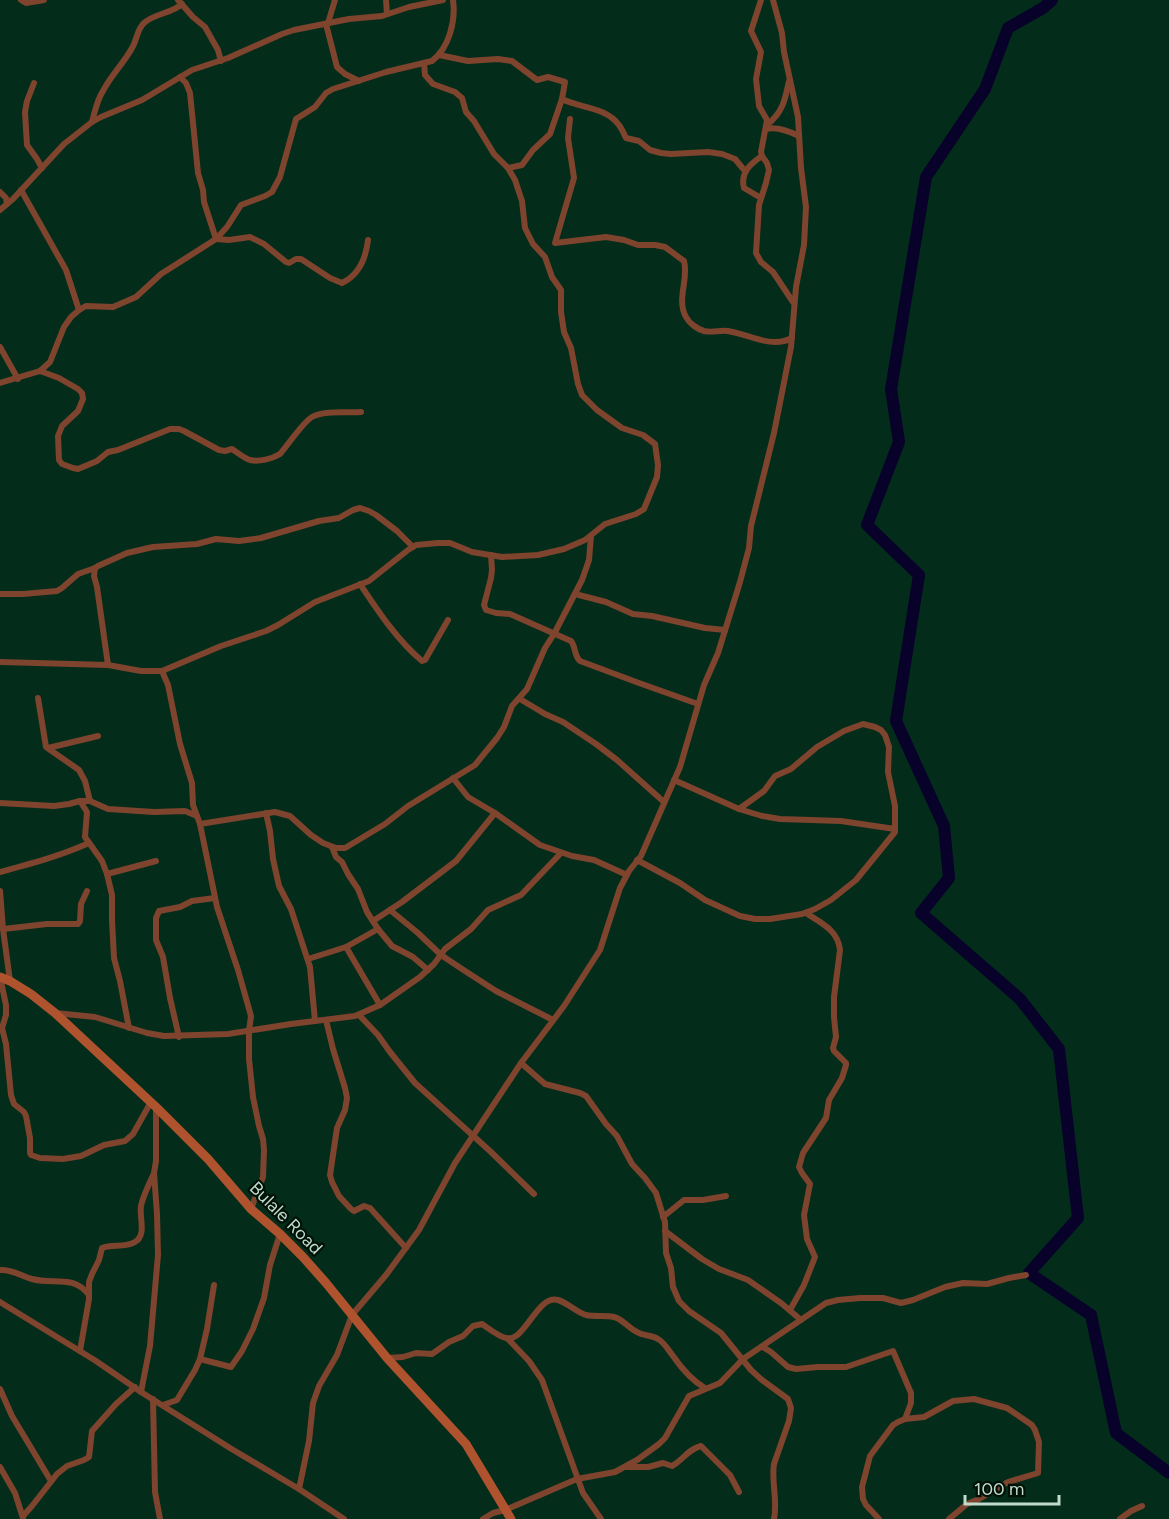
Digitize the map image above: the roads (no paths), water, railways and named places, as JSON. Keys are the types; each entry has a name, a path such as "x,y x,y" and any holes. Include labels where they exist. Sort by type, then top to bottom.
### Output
{"street":[{"path":"21,0 26,3 44,0"},
{"path":"335,0 327,24 337,67 359,81"},
{"path":"386,0 387,14"},
{"path":"0,210 64,144 92,122 142,100 192,70 221,61 282,34 303,28 349,19 377,17 443,0"},
{"path":"0,383 40,371 50,362 64,327 79,310 86,306 110,308 142,292 161,274 216,239 227,227 239,206 272,192 280,177 297,117 315,107 328,91 395,69 424,63 439,55 452,27 454,0"},
{"path":"761,0 751,29 761,52 756,79 759,106 767,118 761,148 769,170 760,198 756,253 761,262 773,272 794,303"},
{"path":"299,1489 309,1441 313,1403 319,1386 337,1354 352,1315 386,1275 424,1223 450,1172 521,1063 564,1006 600,950 615,900 627,875 644,849 674,780 725,630 740,582 774,433 792,338 794,303 806,228 798,117 782,33 773,0"},
{"path":"92,122 96,104 103,89 133,47 140,28 150,19 174,10 180,2 206,27 221,61"},
{"path":"439,55 468,61 498,59 512,61 537,80 548,77 564,82 562,99 550,134 533,150 522,165 508,168"},
{"path":"0,662 108,665 141,671 162,671 229,643 278,626 315,602 371,580 412,547 430,543 450,543 472,552 502,557 538,555 581,543 605,524 644,509 657,477 655,444 643,435 622,428 582,395 571,348 564,332 561,290 552,277 545,257 533,244 525,228 519,187 508,168 494,154 474,120 466,112 462,98 455,92 433,84 425,75 424,63"},
{"path":"180,76 190,93 198,176 216,239"},
{"path":"767,127 777,117 783,105 790,77"},
{"path":"34,83 27,101 27,146 42,168"},
{"path":"562,99 605,114 618,123 626,138 639,141 650,150 671,154 708,152 722,154 735,159 745,171"},
{"path":"570,119 568,138 574,178 555,239 556,244 606,237 638,245 666,247 684,261 685,274 681,305 686,318 692,324 705,331 726,331 768,341 783,342 792,338"},
{"path":"767,127 788,131 798,136"},
{"path":"760,198 744,188 742,181 745,171 762,156"},
{"path":"21,190 66,270 79,310"},
{"path":"0,192 6,198 6,204"},
{"path":"216,239 250,237 264,244 286,262 301,259 342,283 355,274 364,259 368,240"},
{"path":"0,347 18,379"},
{"path":"40,371 59,378 82,393 81,406 62,426 58,435 60,462 75,469 97,461 108,452 164,431 176,429 219,450 233,450 250,460 268,459 280,454 306,421 312,417 335,412 361,412"},
{"path":"0,594 57,591 78,574 121,555 142,549 197,544 216,539 239,541 261,538 319,520 339,518 360,508 376,515 397,531 412,547"},
{"path":"200,824 275,812 290,816 318,840 340,849 385,824 408,806 478,762 504,727 512,706 527,689 545,648 575,594 589,560 591,536"},
{"path":"491,555 492,570 485,609 513,615 572,642 580,661 698,704"},
{"path":"95,568 94,576 108,665"},
{"path":"360,584 398,637 421,661 425,660 448,620"},
{"path":"575,594 606,602 633,614 725,630"},
{"path":"162,671 168,685 180,744 192,783 193,805 200,824 214,898 251,1016 249,1059 264,1149 263,1177 251,1209"},
{"path":"38,698 45,744 79,770 90,801"},
{"path":"520,699 563,722 596,744 664,802"},
{"path":"637,860 680,883 705,900 740,916 770,919 806,913 831,900 856,880 894,834 895,806 888,772 888,741 881,730 863,724 844,732 817,747 794,767 775,776 762,793 739,809"},
{"path":"48,748 98,736"},
{"path":"453,778 468,797 540,845 561,853 589,859 627,875"},
{"path":"674,780 739,809 773,818 841,820 895,829"},
{"path":"80,801 87,812 85,834 102,861 113,900 114,958 129,1028"},
{"path":"0,802 54,806 90,801 108,809 154,812 185,811 196,816"},
{"path":"266,813 279,886 291,909 308,959 315,1021"},
{"path":"373,921 456,861 495,813"},
{"path":"0,872 71,851 89,843"},
{"path":"332,846 358,889 378,929 392,946 413,957 428,970"},
{"path":"55,1012 95,1017 155,1036 228,1034 359,1015 380,1005 428,970 448,946 471,929 488,910 521,896 561,853"},
{"path":"107,874 156,861"},
{"path":"0,891 10,981"},
{"path":"3,929 47,924 78,924 81,904 87,891"},
{"path":"179,1036 163,957 156,940 157,914 159,911 180,907 192,901 214,898"},
{"path":"390,910 441,955 496,991 553,1020"},
{"path":"790,1310 804,1285 815,1257 807,1239 804,1215 810,1185 800,1170 800,1165 804,1150 826,1118 829,1100 842,1078 846,1065 833,1048 837,1036 834,1009 840,950 838,937 806,913"},
{"path":"308,959 346,947 378,929"},
{"path":"346,947 380,1005"},
{"path":"0,977 6,1005 2,1028 6,1044 11,1095 14,1104 26,1116 31,1155 63,1160 81,1156 104,1145 125,1141 133,1134 153,1105"},
{"name":"Bulale Road","path":"0,977 31,994 55,1012 208,1159 251,1209 280,1234 311,1266 387,1358 466,1444 511,1519"},
{"path":"359,1015 378,1035 410,1078 534,1194"},
{"path":"326,1020 347,1098 345,1110 337,1128 330,1170 331,1179 339,1196 351,1209 364,1206 370,1208 406,1248"},
{"path":"521,1063 545,1084 586,1096 617,1136 632,1164 656,1193 663,1217 666,1253 679,1301 721,1333 751,1370 789,1399 791,1405 788,1429 774,1464 776,1509 774,1519"},
{"path":"80,1351 90,1296 90,1279 98,1264 102,1248 132,1244 141,1236 141,1204 154,1173 156,1161 153,1105"},
{"path":"141,1392 150,1346 158,1255 154,1173"},
{"path":"663,1217 684,1200 703,1200 726,1196"},
{"path":"665,1232 719,1269 747,1280 801,1320"},
{"path":"200,1359 231,1367 242,1351 254,1329 280,1234"},
{"path":"0,1270 36,1280 66,1281 79,1285 90,1296"},
{"path":"483,1519 577,1479 615,1472 627,1467 659,1444 671,1430 689,1396 720,1383 743,1359 826,1303 838,1300 877,1298 901,1303 945,1287 987,1284 1026,1275"},
{"path":"163,1405 174,1402 180,1397 200,1359 211,1312 214,1285"},
{"path":"508,1339 525,1327 540,1306 556,1300 586,1315 618,1318 636,1332 656,1337 664,1344 682,1370 705,1389"},
{"path":"0,1302 344,1519"},
{"path":"387,1358 416,1353 432,1354 479,1324 508,1339 529,1361 542,1380 577,1479 583,1493 601,1519"},
{"path":"763,1347 788,1367 796,1369 846,1367 893,1351 912,1398 905,1419"},
{"path":"23,1518 51,1481 67,1466 84,1461 89,1457 91,1435 94,1429 135,1387"},
{"path":"0,1389 12,1416 51,1481"},
{"path":"153,1399 154,1492 160,1519"},
{"path":"879,1519 863,1501 862,1487 868,1461 893,1425 905,1419 924,1416 953,1401 974,1399 1007,1408 1035,1430 1040,1453 1037,1474 1008,1482 968,1504 950,1519"},
{"path":"627,1467 648,1467 663,1463 672,1466 691,1449 701,1446 730,1475 739,1492"},
{"path":"0,1467 15,1493 23,1518"},
{"path":"1120,1519 1142,1506"}],"waterway":[{"path":"1052,0 1043,8 1008,28 985,89 926,177 891,389 899,442 867,525 919,575 896,721 944,826 949,878 921,913 1020,999 1059,1049 1078,1218 1029,1273 1091,1315 1116,1433 1169,1473"}]}
